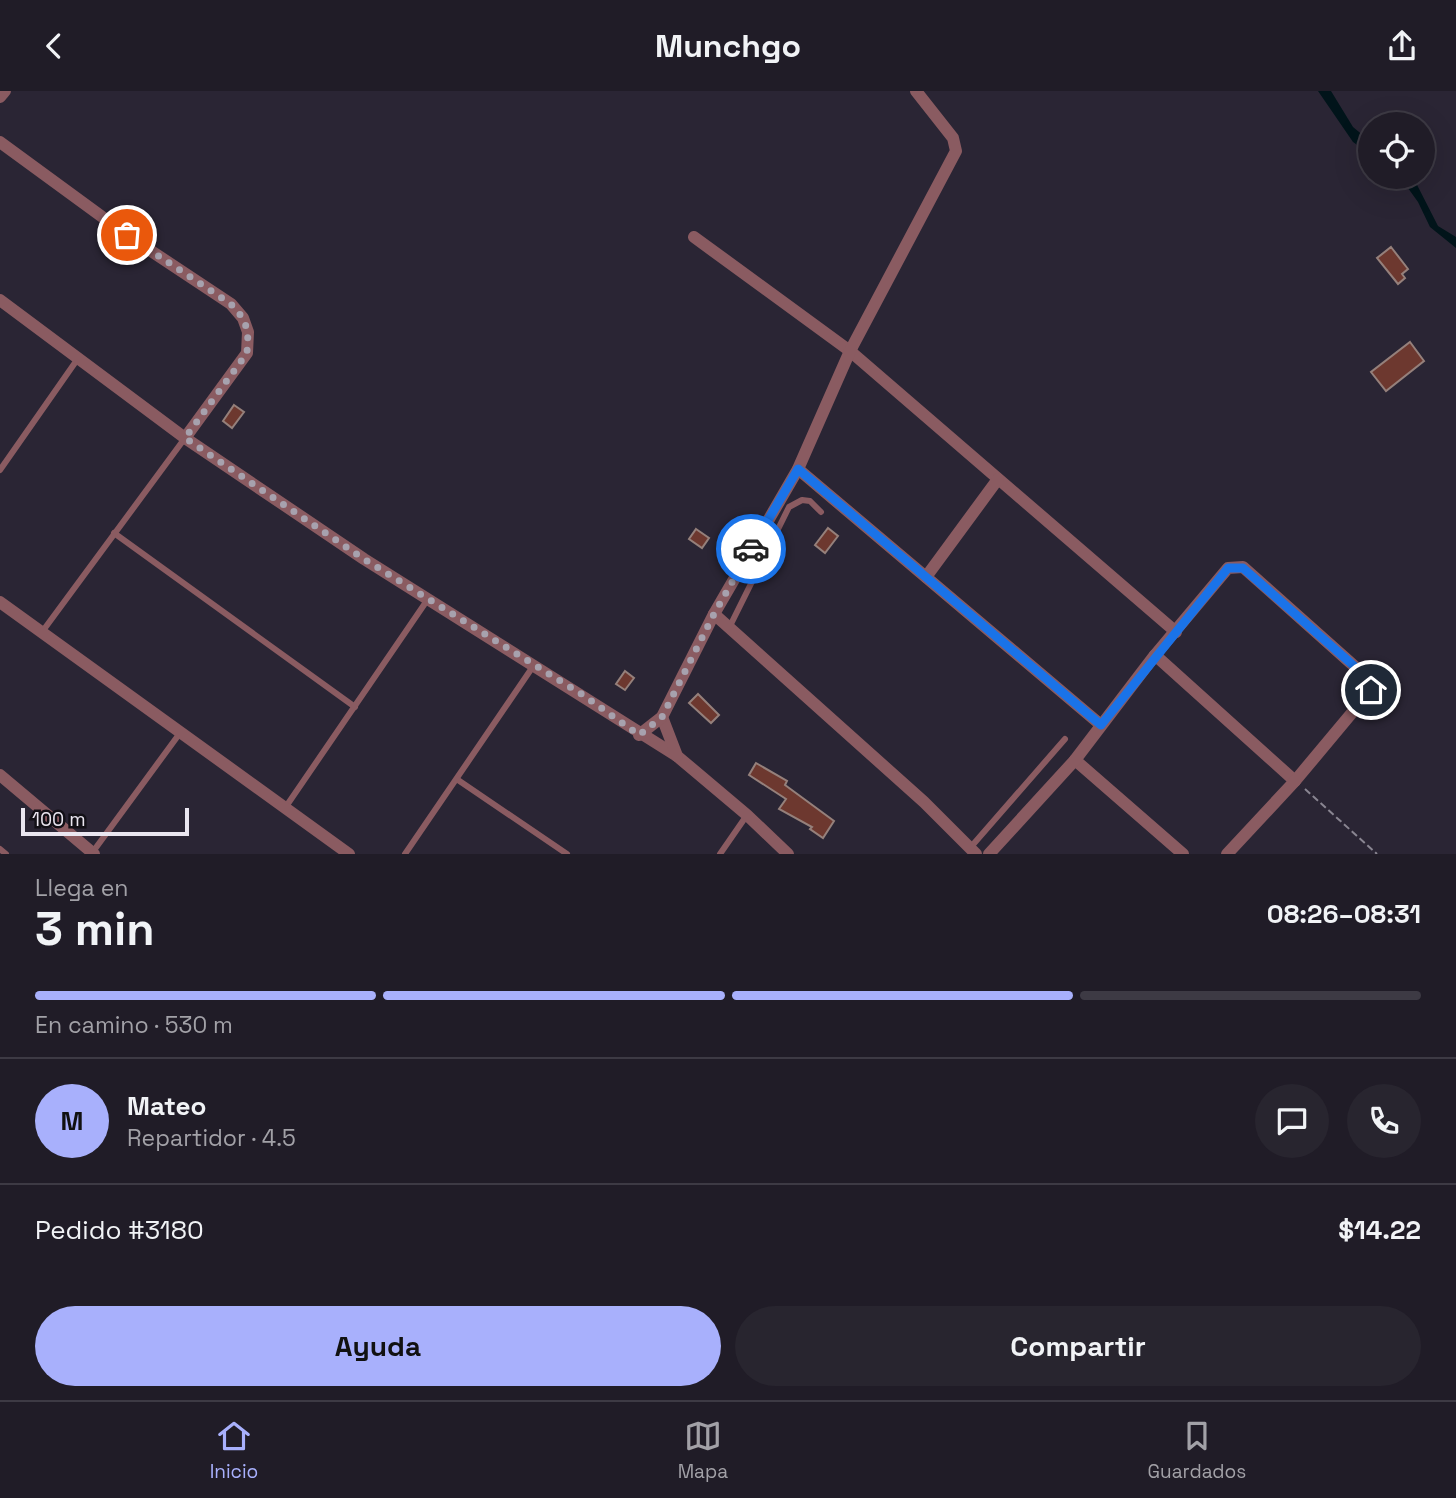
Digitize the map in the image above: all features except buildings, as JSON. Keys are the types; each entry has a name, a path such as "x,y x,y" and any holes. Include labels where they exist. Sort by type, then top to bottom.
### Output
{"street":[{"path":"0,97 5,91"},
{"path":"639,735 662,717 714,614 798,469 850,351 956,151 953,138 916,91"},
{"path":"0,142 127,235 231,304 243,318 248,332 247,353 185,438"},
{"path":"694,237 850,351 1176,632"},
{"path":"0,300 185,438 428,599 639,735 677,756 747,815 788,854"},
{"path":"798,469 1101,725"},
{"path":"926,577 999,479"},
{"path":"989,854 1075,760 1155,655 1228,568 1243,568 1371,681 1371,690 1295,781 1227,854"},
{"path":"0,602 349,854"},
{"path":"714,614 924,802 973,851"},
{"path":"1155,655 1295,781"},
{"path":"662,717 677,756"},
{"path":"1075,760 1183,854"},
{"path":"0,775 93,853"}],"lane":[{"path":"0,470 79,357"},
{"path":"42,632 185,438"},
{"path":"729,628 789,507 802,500 810,501 821,512"},
{"path":"114,533 355,707"},
{"path":"285,808 428,599"},
{"path":"405,854 534,665"},
{"path":"93,853 181,732"},
{"path":"973,851 1065,739"},
{"path":"458,780 567,854"},
{"path":"720,854 747,815"},
{"path":"0,849 6,854"}],"path":[{"path":"1295,781 1377,854"}],"shaded area":[{"path":"1318,91 1331,91 1358,131 1358,146"},
{"path":"1409,189 1419,189 1438,226 1456,237 1456,248 1430,227"}],"way so far":[{"path":"127,235 231,304 243,318 248,332 247,353 185,438 364,559 583,695 639,735 662,717 714,614 751,549"}],"route":[{"path":"751,549 798,469 1101,725 1228,568 1236,566 1243,568 1371,681 1371,690"}]}
